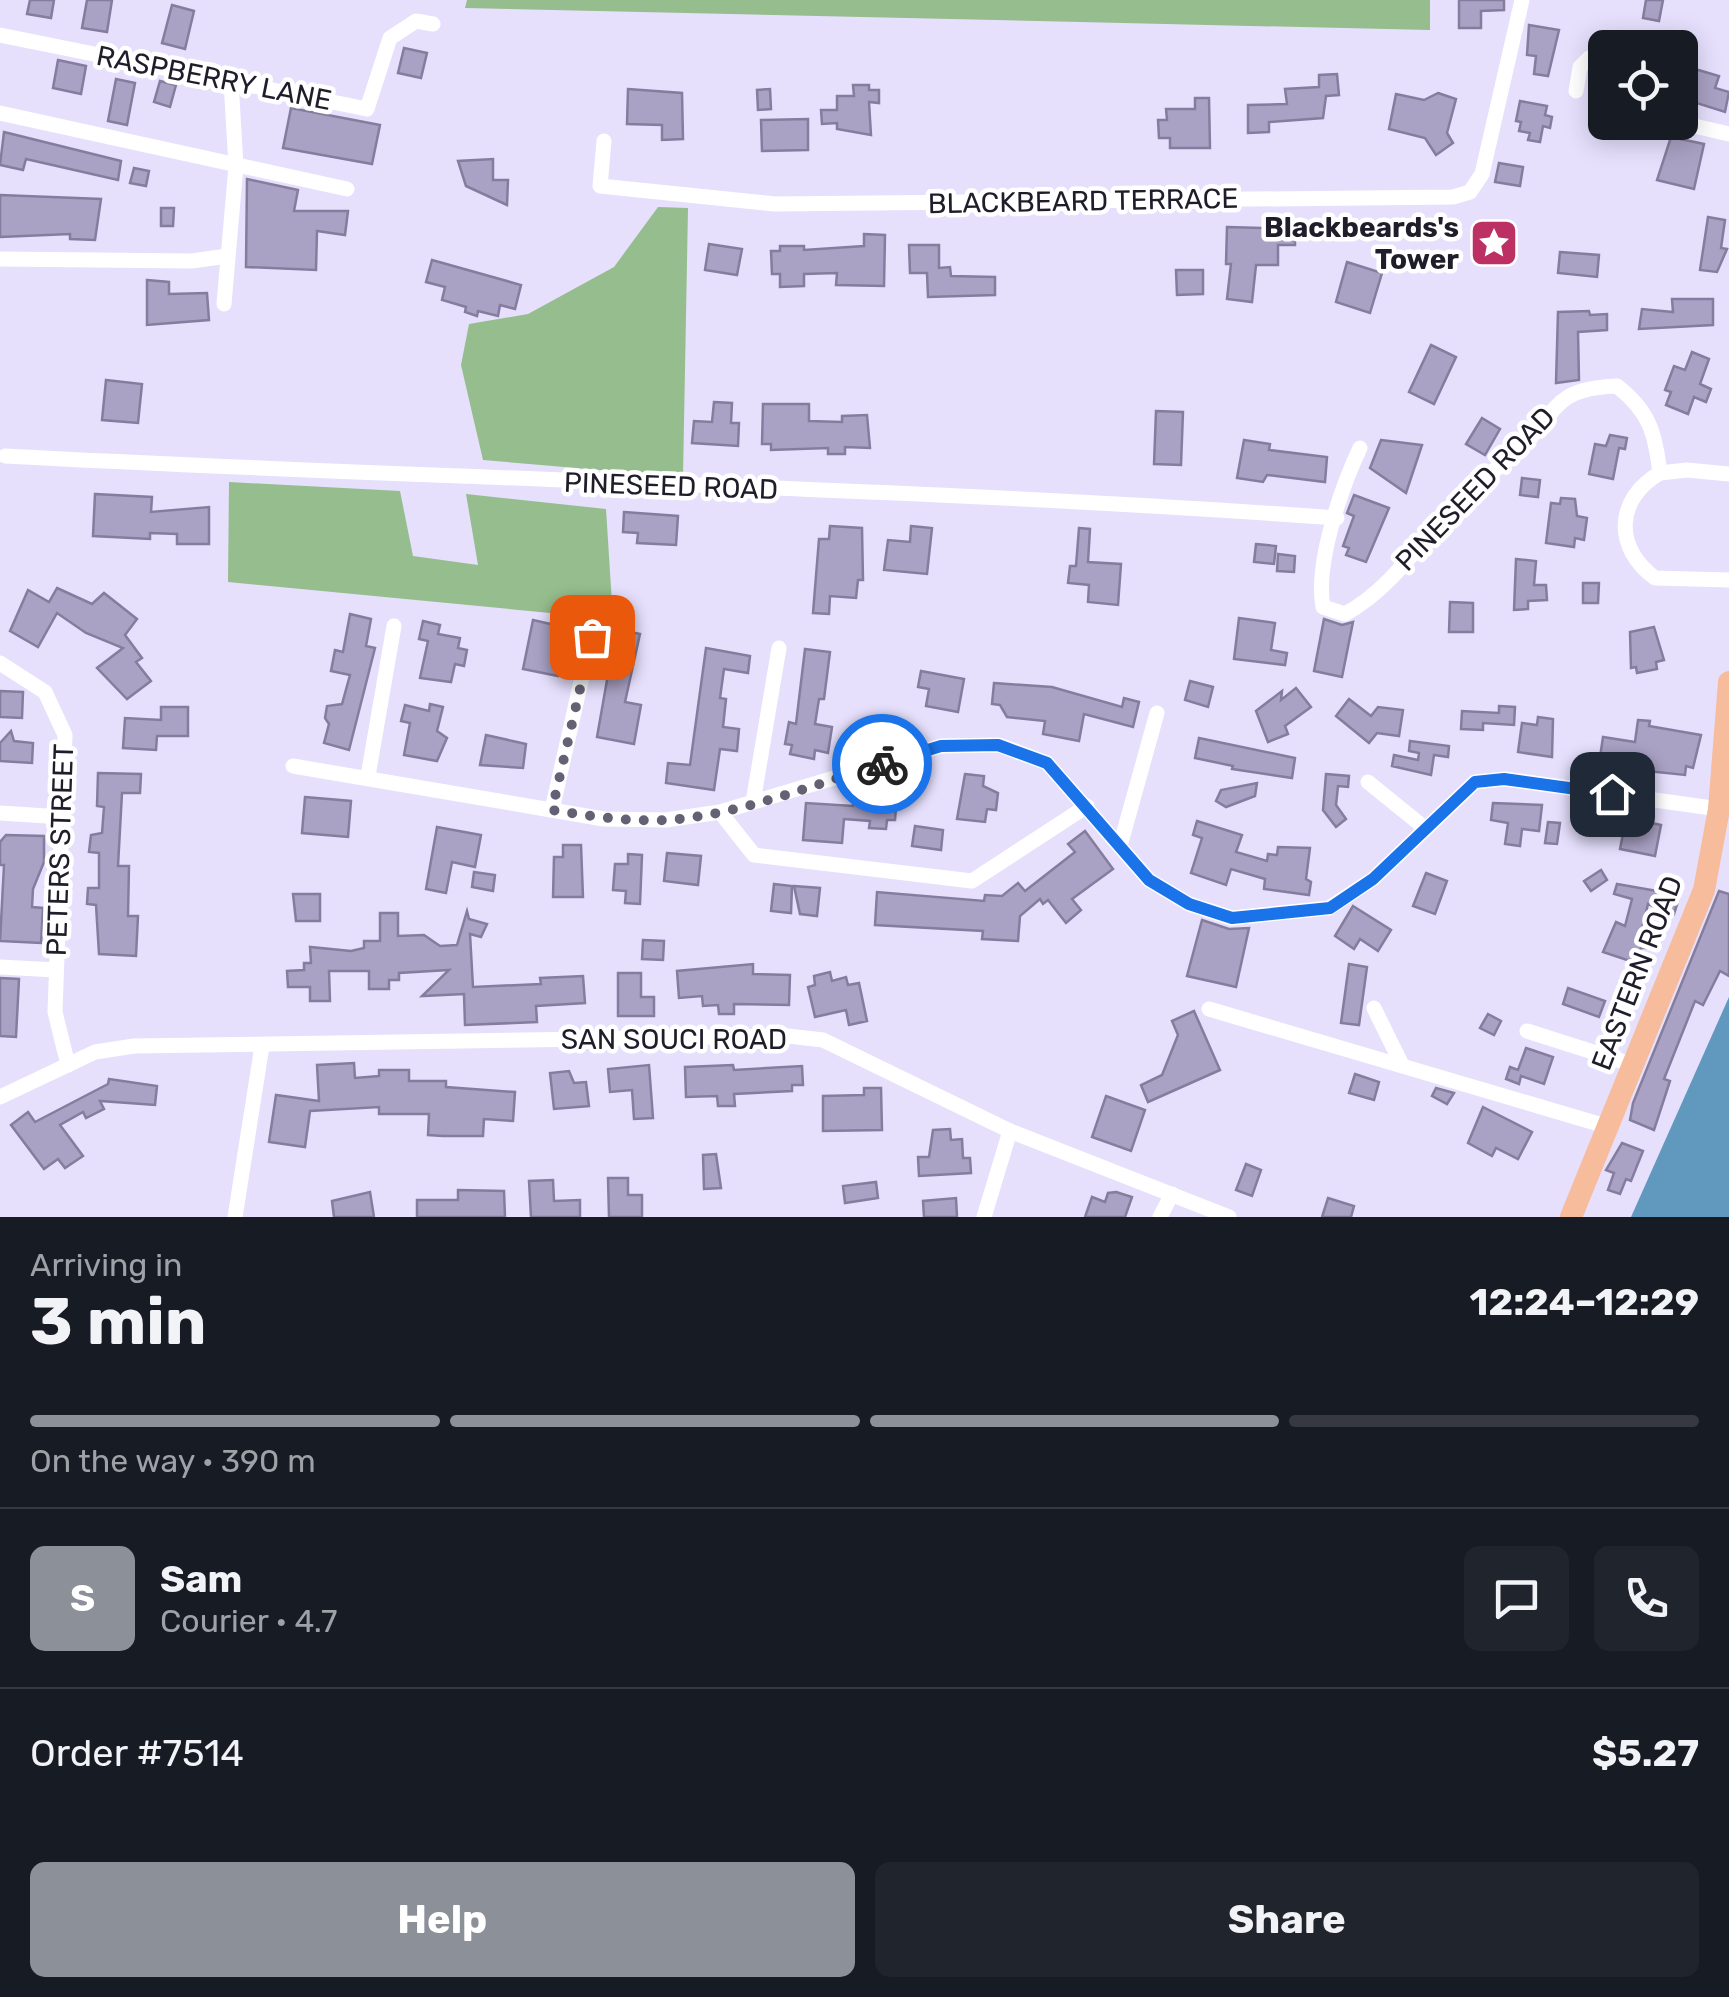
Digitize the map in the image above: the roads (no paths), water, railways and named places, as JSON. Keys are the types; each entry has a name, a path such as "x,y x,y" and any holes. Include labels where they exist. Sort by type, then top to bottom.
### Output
{"highway":[{"name":"EASTERN ROAD","path":"1571,1217 1704,890 1720,808 1729,682"}],"street":[{"name":"BLACKBEARD TERRACE","path":"604,141 600,186 775,204 1453,197 1470,192 1482,174 1522,0"},
{"name":"RASPBERRY LANE","path":"0,34 367,108 390,38 416,21 433,24"},
{"path":"1576,91 1580,67 1588,59"},
{"path":"224,304 236,166 230,81"},
{"path":"0,112 348,190"},
{"path":"1698,127 1729,134"},
{"path":"0,259 192,261 227,256"},
{"name":"PINESEED ROAD","path":"1360,448 1345,480 1318,582 1323,607 1345,614 1372,599 1478,482 1524,447 1556,404 1585,387 1618,386 1638,402 1654,426 1660,473"},
{"name":"PINESEED ROAD","path":"5,456 344,474 1147,504 1337,518"},
{"path":"1729,474 1687,470 1660,473 1643,483 1624,518 1630,553 1656,578 1729,580"},
{"path":"368,776 394,626"},
{"path":"552,810 592,637"},
{"path":"754,802 780,648"},
{"name":"PETERS STREET","path":"0,664 45,692 65,735 55,1012 68,1065"},
{"path":"1120,846 1157,714"},
{"path":"293,766 604,819 666,820 720,812 941,746 998,745 1047,763 1149,880 1189,904 1232,918 1330,908 1373,879 1475,782 1504,779 1720,808"},
{"path":"1368,782 1426,829"},
{"path":"720,812 754,855 972,881 1087,806"},
{"path":"0,814 62,818"},
{"path":"0,966 56,970"},
{"path":"1374,1008 1402,1065"},
{"path":"1210,1009 1609,1127"},
{"path":"1528,1031 1634,1065"},
{"name":"SAN SOUCI ROAD","path":"0,1097 95,1052 134,1046 752,1036 823,1040 1010,1132 1229,1217"},
{"path":"236,1217 262,1046"},
{"path":"984,1217 1010,1132"},
{"path":"1160,1217 1172,1194"}],"water":[{"path":"1729,997 1729,1217 1631,1217"}],"place":[{"name":"Blackbeards's Tower","path":"1494,243"}]}
